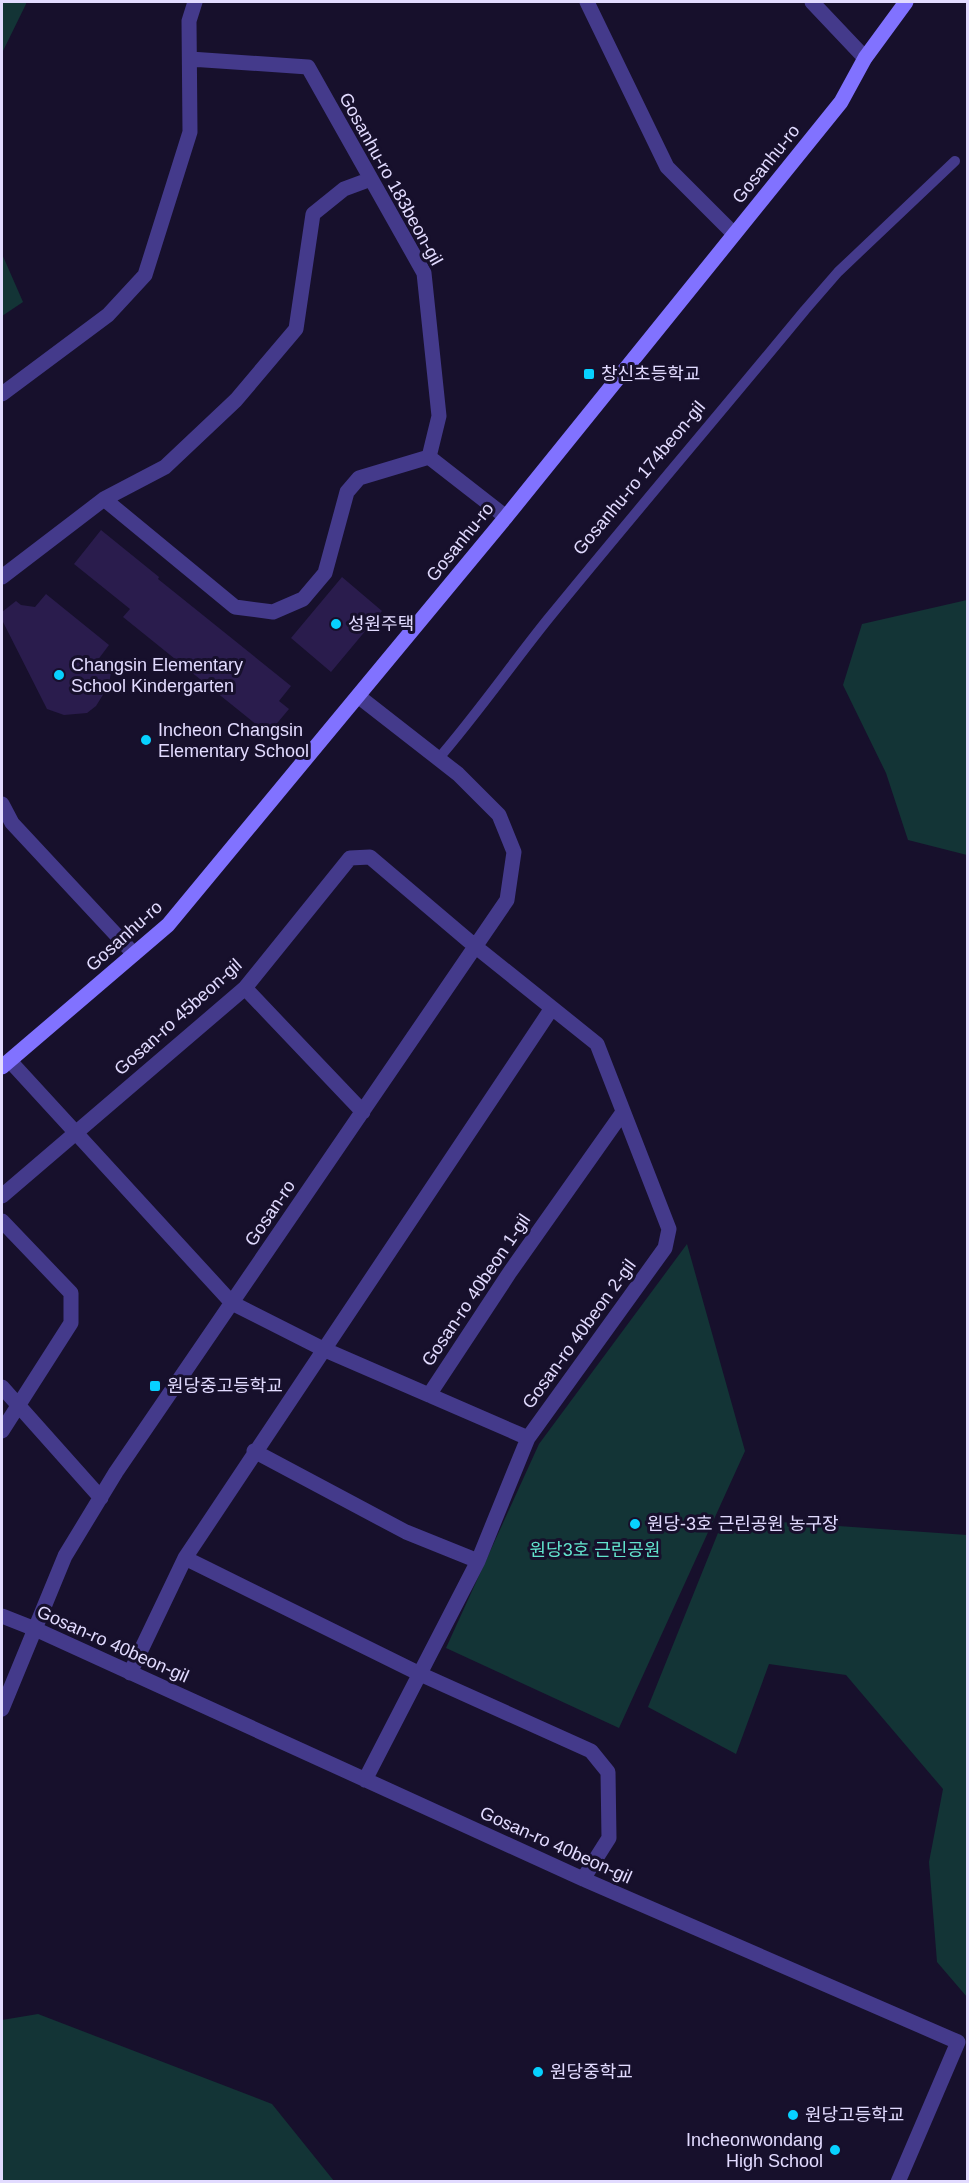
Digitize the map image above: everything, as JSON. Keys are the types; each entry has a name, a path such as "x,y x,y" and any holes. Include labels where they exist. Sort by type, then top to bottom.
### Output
{"main road":[{"name":"Gosanhu-ro","path":"6,1064 168,926 506,517 841,102 865,58 906,2"}],"street":[{"path":"2,394 108,315 146,275 190,132 189,21 195,2"},
{"path":"587,2 667,167 734,234"},
{"path":"812,2 865,58"},
{"name":"Gosanhu-ro 183beon-gil","path":"189,59 308,67 424,273 439,416 429,457"},
{"path":"2,577 104,499 165,467 236,400 296,329 313,214 344,189 371,179"},
{"path":"104,499 235,607 273,612 303,599 325,573 346,492 359,478 429,457 506,517"},
{"path":"358,696 438,759"},
{"name":"Gosan-ro","path":"2,1709 65,1556 116,1472 507,900 514,852 500,814 458,774 438,759"},
{"path":"2,804 12,823 134,954"},
{"name":"Gosan-ro 45beon-gil","path":"2,1196 245,988 350,858 370,857 476,946"},
{"name":"Gosan-ro 40beon 2-gil","path":"365,1780 478,1561 528,1438 664,1248 669,1229 597,1044 476,946"},
{"path":"245,988 363,1112"},
{"path":"130,1673 185,1558 254,1451 552,1008"},
{"path":"6,1064 75,1133 232,1303"},
{"name":"Gosan-ro 40beon 1-gil","path":"232,1303 323,1348 429,1395 510,1272 623,1112"},
{"path":"2,1221 71,1293 71,1323 2,1431"},
{"path":"2,1387 101,1498"},
{"path":"429,1395 528,1438"},
{"path":"254,1451 406,1532 478,1561"},
{"path":"185,1558 420,1674 591,1752 608,1772 609,1838 583,1879"},
{"name":"Gosan-ro 40beon-gil","path":"2,1616 583,1879 958,2042 898,2181"}],"lane":[{"name":"Gosanhu-ro 174beon-gil","path":"438,759 566,597 805,310 838,272 955,161"}],"green space":[{"path":"2,2 26,2 26,4 2,53"},
{"path":"2,254 23,302 2,316"},
{"path":"968,600 967,855 908,840 886,773 843,685 862,624"},
{"name":"원당3호 근린공원","path":"687,1244 745,1451 619,1728 446,1648 539,1444"},
{"path":"724,1518 967,1535 967,1997 937,1962 929,1862 943,1789 846,1675 769,1664 736,1754 648,1707"},
{"path":"38,2014 272,2104 334,2181 2,2181 2,2020"}],"building":[{"path":"101,530 291,686 279,701 289,709 268,734 123,617 130,609 74,564"},
{"name":"성원주택","path":"342,577 382,611 331,672 291,638"},
{"path":"46,594 109,645 97,661 111,672 109,685 96,706 87,713 64,715 47,709 2,620 2,612 16,601 21,605 35,607"}],"place":[{"name":"창신초등학교","path":"589,374"},
{"name":"성원주택","path":"336,624"},
{"name":"Changsin Elementary School Kindergarten","path":"59,675"},
{"name":"Incheon Changsin Elementary School","path":"146,740"},
{"name":"원당중고등학교","path":"155,1386"},
{"name":"원당-3호 근린공원 농구장","path":"635,1524"},
{"name":"원당중학교","path":"538,2072"},
{"name":"원당고등학교","path":"793,2115"},
{"name":"Incheonwondang High School","path":"835,2150"}]}
